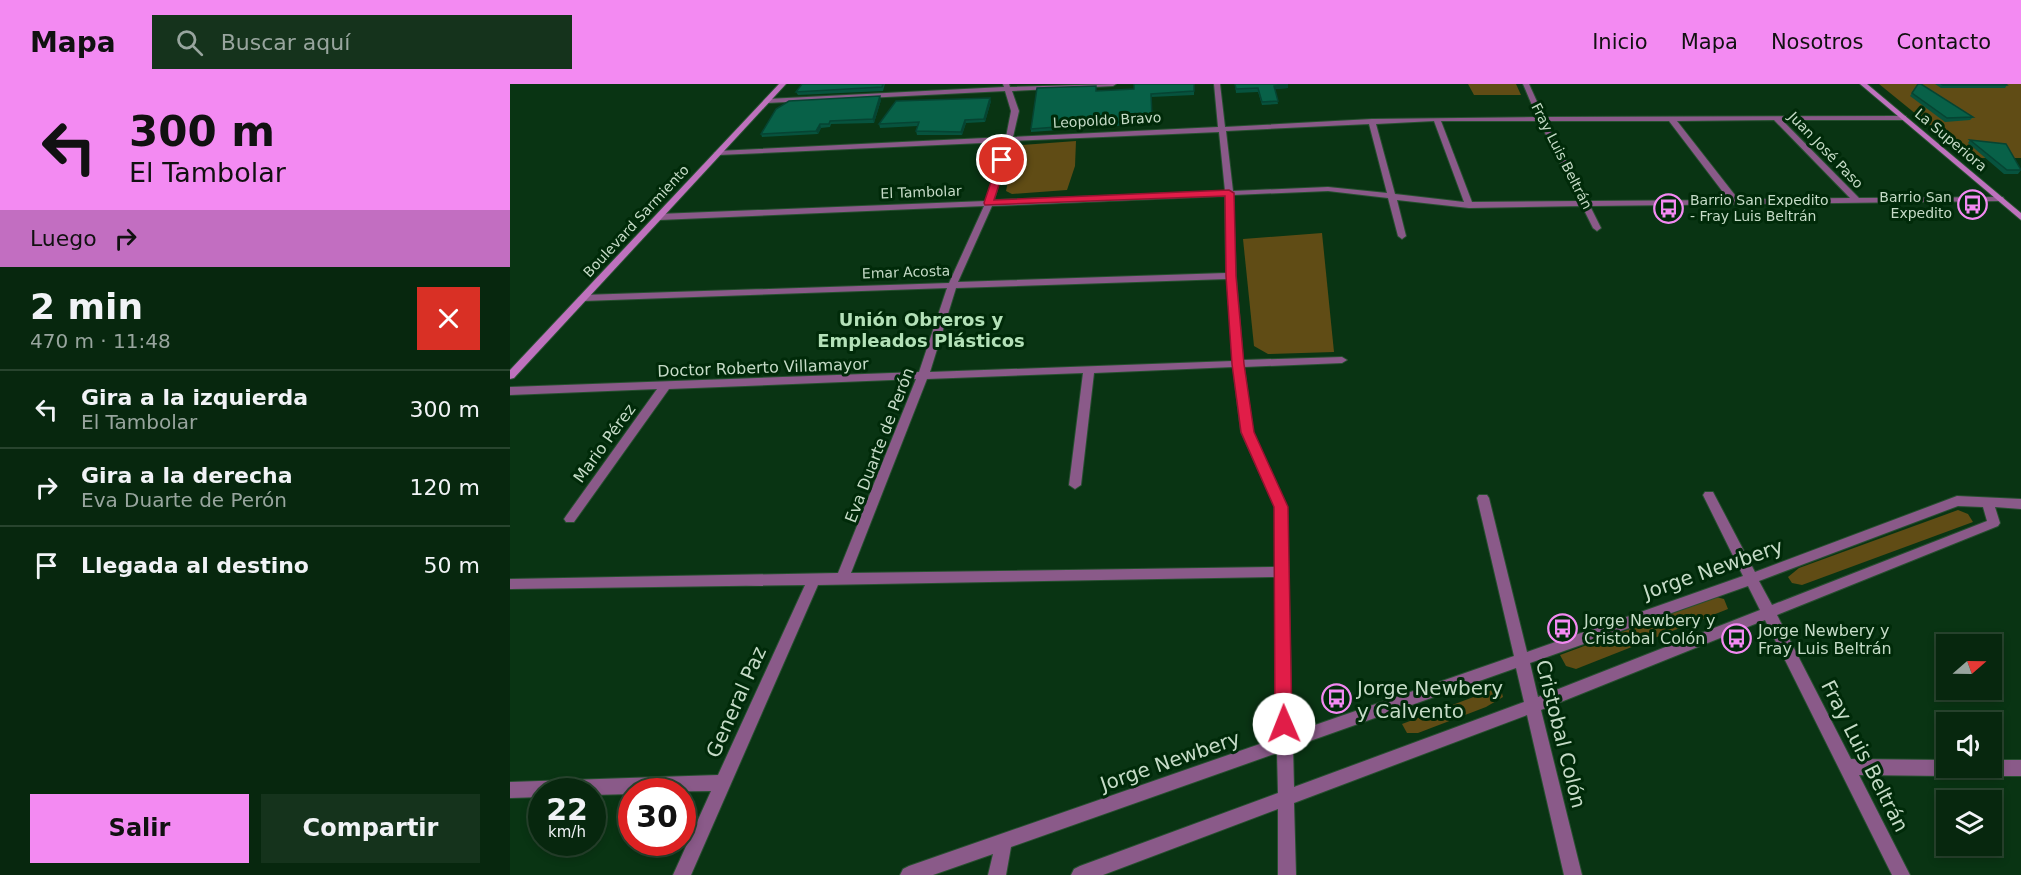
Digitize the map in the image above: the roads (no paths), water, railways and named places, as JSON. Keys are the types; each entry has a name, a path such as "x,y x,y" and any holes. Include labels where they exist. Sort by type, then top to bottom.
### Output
{"street":[{"name":"Boulevard Sarmiento","path":"510,376 783,84"},
{"path":"897,94 900,84"},
{"path":"767,101 1007,87 1113,84"},
{"path":"1217,84 1224,128 1229,193 1231,276 1238,364 1247,432 1281,507 1287,875"},
{"name":"Fray Luis Beltrán","path":"1526,84 1598,228"},
{"name":"La Superiora","path":"1863,84 2021,218"},
{"name":"Eva Duarte de Perón","path":"842,579 923,376 953,284 989,203 1009,139 1015,111 1007,87"},
{"path":"1671,118 1736,203"},
{"name":"Juan José Paso","path":"1776,118 1857,201"},
{"name":"Leopoldo Bravo","path":"718,153 1437,119 1903,118"},
{"path":"1437,119 1469,205"},
{"path":"1372,121 1394,197 1402,236"},
{"name":"El Tambolar","path":"658,217 1328,189 1430,204 1469,205 2000,200"},
{"name":"Emar Acosta","path":"583,298 1231,276"},
{"name":"Doctor Roberto Villamayor","path":"510,390 1342,360"},
{"path":"1074,485 1089,370"},
{"name":"Mario Pérez","path":"570,519 665,386"},
{"name":"Fray Luis Beltrán","path":"1709,495 1901,875"},
{"name":"Cristobal Colón","path":"1483,498 1573,875"},
{"name":"Jorge Newbery","path":"909,875 1751,579 1957,501 2021,504"},
{"path":"1080,875 1533,706 1994,523 1988,504"},
{"path":"510,584 1282,572"},
{"name":"General Paz","path":"682,875 814,579"},
{"path":"1847,767 1936,768"},
{"path":"2002,768 2021,768"},
{"path":"510,790 723,783"},
{"path":"998,875 1004,841"}],"place":[{"name":"Barrio San Expedito","path":"1973,205"},
{"name":"Barrio San Expedito - Fray Luis Beltrán","path":"1669,208"},
{"name":"Jorge Newbery y Cristobal Colón","path":"1563,629"},
{"name":"Jorge Newbery y Fray Luis Beltrán","path":"1737,639"},
{"name":"Jorge Newbery y Calvento","path":"1336,699"}],"district":[{"name":"Unión Obreros y Empleados Plásticos","path":"921,330"}]}
